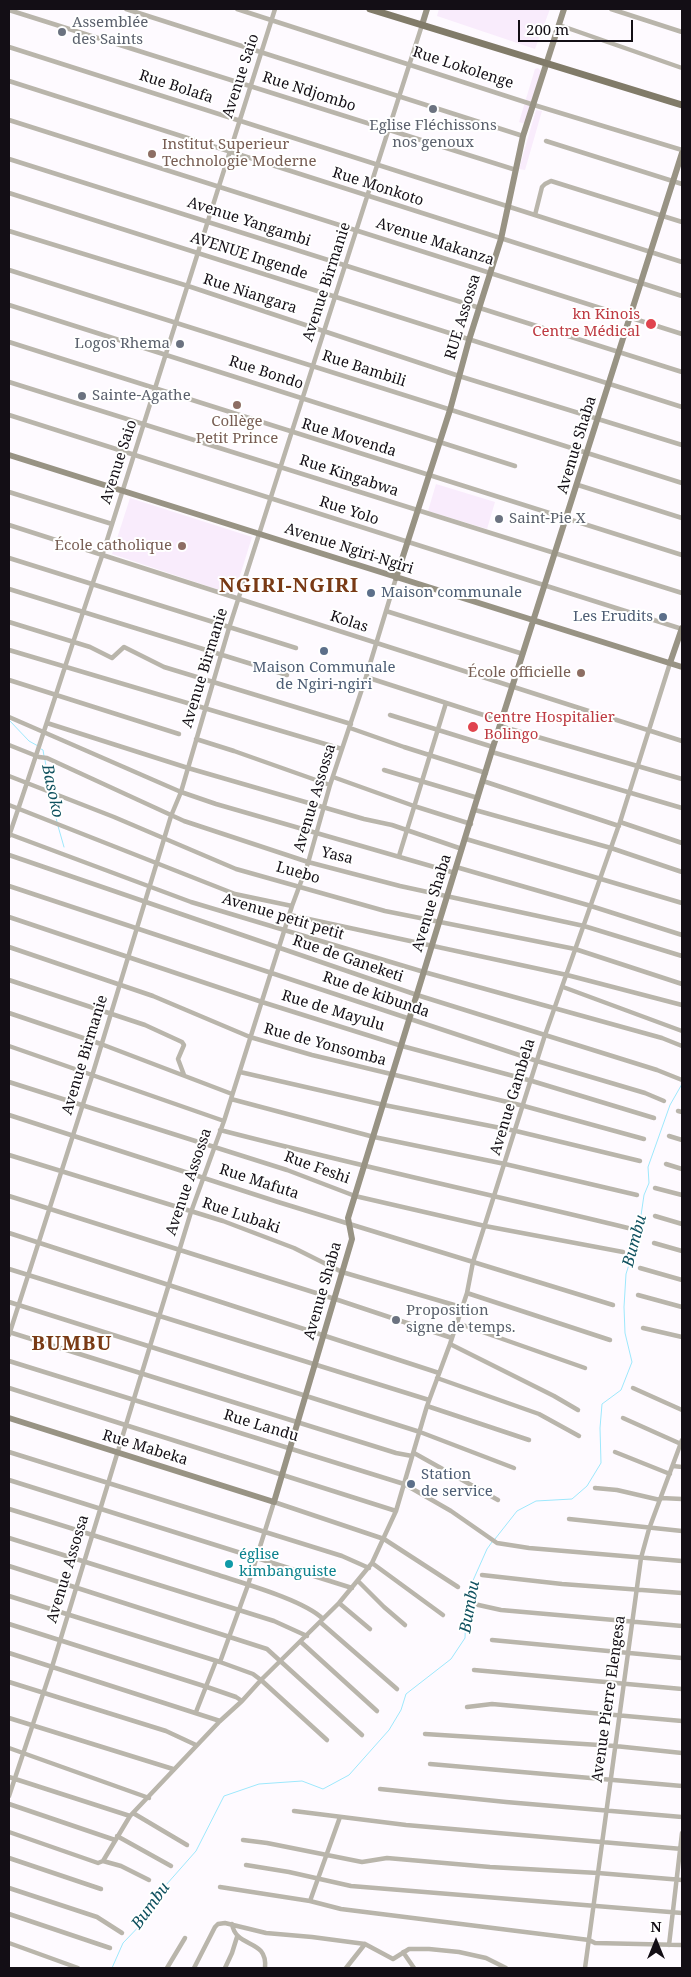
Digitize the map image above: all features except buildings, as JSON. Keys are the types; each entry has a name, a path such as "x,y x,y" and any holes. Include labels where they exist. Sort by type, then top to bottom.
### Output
{"main road":[{"path":"370,9 682,105"}],"street":[{"path":"126,9 523,136"},
{"name":"Rue Lokolenge","path":"236,9 682,152"},
{"name":"Avenue Saio","path":"9,834 45,733 275,9"},
{"name":"Avenue Birmanie","path":"9,1333 83,1105 149,887 181,792 229,628 427,9"},
{"path":"547,63 564,9"},
{"path":"611,9 682,32"},
{"name":"Rue Ndjombo","path":"9,10 516,170"},
{"path":"559,25 682,68"},
{"name":"Rue Bolafa","path":"9,47 682,262"},
{"name":"RUE Assossa","path":"396,578 450,410 469,340 501,239 523,136 547,63"},
{"name":"Rue Monkoto","path":"9,81 367,197 682,296"},
{"name":"Avenue Makanza","path":"9,120 682,334"},
{"path":"546,141 682,184"},
{"name":"Avenue Shaba","path":"196,1712 239,1611 257,1559 352,1239 348,1223 355,1196 471,824 492,750 578,485 682,152"},
{"name":"Avenue Yangambi","path":"9,159 682,372"},
{"path":"535,214 542,187 551,181 682,222"},
{"name":"AVENUE Ingende","path":"9,193 682,406"},
{"name":"Rue Niangara","path":"9,231 188,286 459,376 682,445"},
{"name":"Rue Bambili","path":"9,270 682,483"},
{"name":"Rue Bondo","path":"9,305 515,466"},
{"name":"Rue Movenda","path":"9,342 566,520 682,555"},
{"name":"Rue Kingabwa","path":"9,382 682,593"},
{"name":"Rue Yolo","path":"9,415 408,543 682,628"},
{"name":"Avenue Ngiri-Ngiri","path":"9,455 682,667"},
{"path":"578,485 682,518"},
{"path":"9,492 112,524"},
{"name":"Kolas","path":"9,525 682,741"},
{"path":"9,558 296,648"},
{"name":"Avenue Assossa","path":"9,1796 52,1666 191,1212 224,1120 278,948 300,887 330,785 351,726 396,578"},
{"path":"9,589 287,675"},
{"path":"386,611 523,654"},
{"path":"9,622 90,647 112,658 124,647 164,667 351,726 430,756 486,773"},
{"path":"670,663 682,628"},
{"path":"9,650 342,749"},
{"name":"Avenue Gambela","path":"104,1861 116,1838 132,1815 196,1745 339,1603 370,1565 384,1539 396,1511 427,1406 467,1293 473,1262 537,1061 620,824 670,663"},
{"path":"366,677 446,703 501,724 682,779"},
{"path":"9,680 179,734"},
{"path":"399,856 446,703"},
{"path":"390,715 492,750 682,808"},
{"path":"9,717 181,792 240,812 591,906 682,935"},
{"path":"47,723 188,768 407,830 462,849"},
{"path":"196,739 330,785"},
{"name":"Yasa","path":"9,744 47,758 172,816 230,838 308,862 400,886 584,926"},
{"path":"384,770 478,798"},
{"name":"Luebo","path":"9,776 165,838 236,869 385,911 575,949 682,984"},
{"path":"333,777 471,824"},
{"path":"483,782 682,843"},
{"path":"9,805 235,894 292,906"},
{"path":"475,810 611,848 682,872"},
{"name":"Avenue petit petit","path":"9,834 191,902 424,972 662,1038 682,1046"},
{"path":"466,838 682,903"},
{"name":"Rue de Ganeketi","path":"9,855 144,903 417,995 682,1080"},
{"name":"Rue de kibunda","path":"9,886 537,1061 645,1093 664,1101"},
{"path":"290,915 566,975 682,1005"},
{"name":"Rue de Mayulu","path":"9,917 262,1002 402,1046 532,1081 654,1118"},
{"path":"584,926 682,956"},
{"name":"Rue de Yonsomba","path":"9,947 120,984 250,1037 392,1076 524,1106 644,1139"},
{"path":"9,980 145,1025 182,1042 184,1045 178,1059 184,1075"},
{"path":"563,987 682,1031"},
{"path":"9,1013 101,1044 184,1075 231,1096 374,1137 505,1164 636,1195"},
{"path":"9,1046 224,1120"},
{"path":"240,1072 384,1105 516,1131 640,1162"},
{"name":"Rue Feshi","path":"9,1082 287,1170 355,1196 486,1226 623,1252"},
{"name":"Rue Mafuta","path":"9,1115 613,1305"},
{"path":"220,1130 365,1167 628,1228"},
{"path":"669,1136 682,1140"},
{"name":"Rue Lubaki","path":"9,1155 223,1221 294,1248 342,1272 461,1307"},
{"path":"666,1164 682,1169"},
{"path":"655,1188 682,1195"},
{"path":"9,1196 179,1251 335,1298 452,1338"},
{"path":"655,1216 682,1224"},
{"path":"9,1233 324,1334 438,1375 538,1414 578,1436"},
{"path":"654,1243 682,1251"},
{"path":"640,1268 682,1280"},
{"path":"9,1269 429,1400"},
{"path":"467,1293 610,1340"},
{"path":"638,1295 682,1307"},
{"path":"9,1302 420,1432 514,1468"},
{"path":"457,1323 585,1368"},
{"path":"643,1328 682,1337"},
{"path":"9,1333 297,1422 413,1454 498,1500"},
{"path":"450,1344 578,1410"},
{"name":"Rue Landu","path":"9,1361 404,1484 451,1512 492,1541 529,1548 641,1558"},
{"path":"9,1388 396,1511"},
{"path":"634,1388 682,1410"},
{"path":"427,1406 529,1440"},
{"name":"Rue Mabeka","path":"9,1418 274,1502"},
{"path":"623,1418 682,1442"},
{"name":"Avenue Pierre Elengesa","path":"585,1968 641,1558 682,1442"},
{"path":"9,1452 370,1565 443,1615"},
{"path":"615,1452 670,1474"},
{"path":"673,1466 682,1467"},
{"path":"9,1480 352,1588"},
{"path":"595,1488 617,1490 661,1499 682,1499"},
{"path":"274,1502 384,1539 458,1587"},
{"path":"9,1509 248,1585 298,1604 314,1612 397,1689"},
{"path":"569,1519 682,1531"},
{"path":"9,1538 274,1621 307,1636"},
{"path":"641,1558 682,1561"},
{"path":"9,1566 270,1650 362,1735"},
{"path":"482,1575 562,1584 682,1593"},
{"path":"358,1581 384,1607 406,1625"},
{"path":"9,1596 218,1661 253,1674 327,1740"},
{"path":"339,1603 370,1629"},
{"path":"474,1604 501,1610 682,1626"},
{"path":"9,1624 207,1687 242,1701"},
{"path":"492,1640 682,1658"},
{"path":"301,1642 377,1710"},
{"path":"9,1653 220,1721"},
{"path":"474,1670 682,1689"},
{"path":"9,1682 166,1731 196,1745"},
{"path":"467,1707 492,1704 682,1721"},
{"path":"9,1718 173,1770"},
{"path":"425,1734 615,1746 682,1753"},
{"path":"9,1748 149,1798"},
{"path":"430,1764 682,1786"},
{"path":"9,1777 132,1815 186,1845"},
{"path":"380,1789 682,1817"},
{"path":"9,1804 116,1838 170,1866"},
{"path":"294,1811 406,1825 681,1849"},
{"path":"310,1901 340,1817"},
{"path":"9,1832 98,1863 104,1861 121,1866 150,1880"},
{"path":"669,1945 673,1912 680,1880 682,1833"},
{"path":"243,1840 366,1862 387,1858 490,1867 598,1872 680,1880"},
{"path":"9,1858 101,1889"},
{"path":"246,1865 351,1886 682,1913"},
{"path":"220,1887 310,1901 341,1909 589,1940 595,1943 682,1944"},
{"path":"9,1888 97,1917 122,1933"},
{"path":"9,1914 110,1948"},
{"path":"194,1968 218,1924 232,1924 266,1933 312,1936 365,1944 393,1959 403,1952 415,1948 458,1952 486,1958 506,1968"},
{"path":"232,1924 233,1931 237,1937 262,1951 265,1959 265,1968"},
{"path":"224,1968 232,1953 237,1937"},
{"path":"167,1968 185,1938"},
{"path":"9,1943 78,1968"},
{"path":"348,1967 365,1944"},
{"path":"403,1952 414,1968"}],"shaded area":[{"path":"439,9 550,9 535,49 437,16"},
{"path":"538,68 541,71 525,124 519,122 535,69"},
{"path":"536,110 542,111 525,170 519,169"},
{"path":"436,484 495,502 487,529 428,511"},
{"name":"École catholique","path":"130,498 252,537 234,595 112,554"}],"waterway":[{"name":"Basoko","path":"9,720 29,741 38,746"},
{"name":"Basoko","path":"41,749 44,756"},
{"name":"Basoko","path":"45,760 50,790"},
{"name":"Basoko","path":"51,794 57,822"},
{"name":"Basoko","path":"58,826 64,847"},
{"name":"Bumbu","path":"495,1539 517,1511 536,1501 572,1499 587,1486 601,1463 600,1428 602,1404 621,1390 632,1362 625,1333 626,1274 638,1236 644,1195 649,1183 648,1167 670,1105 682,1084"},
{"name":"Bumbu","path":"112,1968 123,1943 147,1918 151,1902 196,1851 224,1796 259,1784 302,1781 323,1789 349,1775 389,1730 401,1710 406,1694 451,1659 465,1638 466,1613 471,1585 492,1542"}],"place":[{"name":"Assemblée des Saints","path":"62,32"},
{"name":"Eglise Fléchissons nos genoux","path":"433,109"},
{"name":"Institut Superieur Technologie Moderne","path":"152,154"},
{"name":"kn Kinois Centre Médical","path":"651,324"},
{"name":"Logos Rhema","path":"180,344"},
{"name":"Sainte-Agathe","path":"82,396"},
{"name":"Collège Petit Prince","path":"237,405"},
{"name":"Saint-Pie X","path":"499,519"},
{"name":"École catholique","path":"182,546"},
{"name":"Maison communale","path":"371,593"},
{"name":"Les Erudits","path":"663,617"},
{"name":"Maison Communale de Ngiri-ngiri","path":"324,651"},
{"name":"École officielle","path":"581,673"},
{"name":"Centre Hospitalier Bolingo","path":"473,727"},
{"name":"Proposition signe de temps.","path":"396,1320"},
{"name":"Station de service","path":"411,1484"},
{"name":"église kimbanguiste","path":"229,1564"}],"district":[{"name":"NGIRI-NGIRI","path":"289,586"},
{"name":"BUMBU","path":"72,1344"}]}
